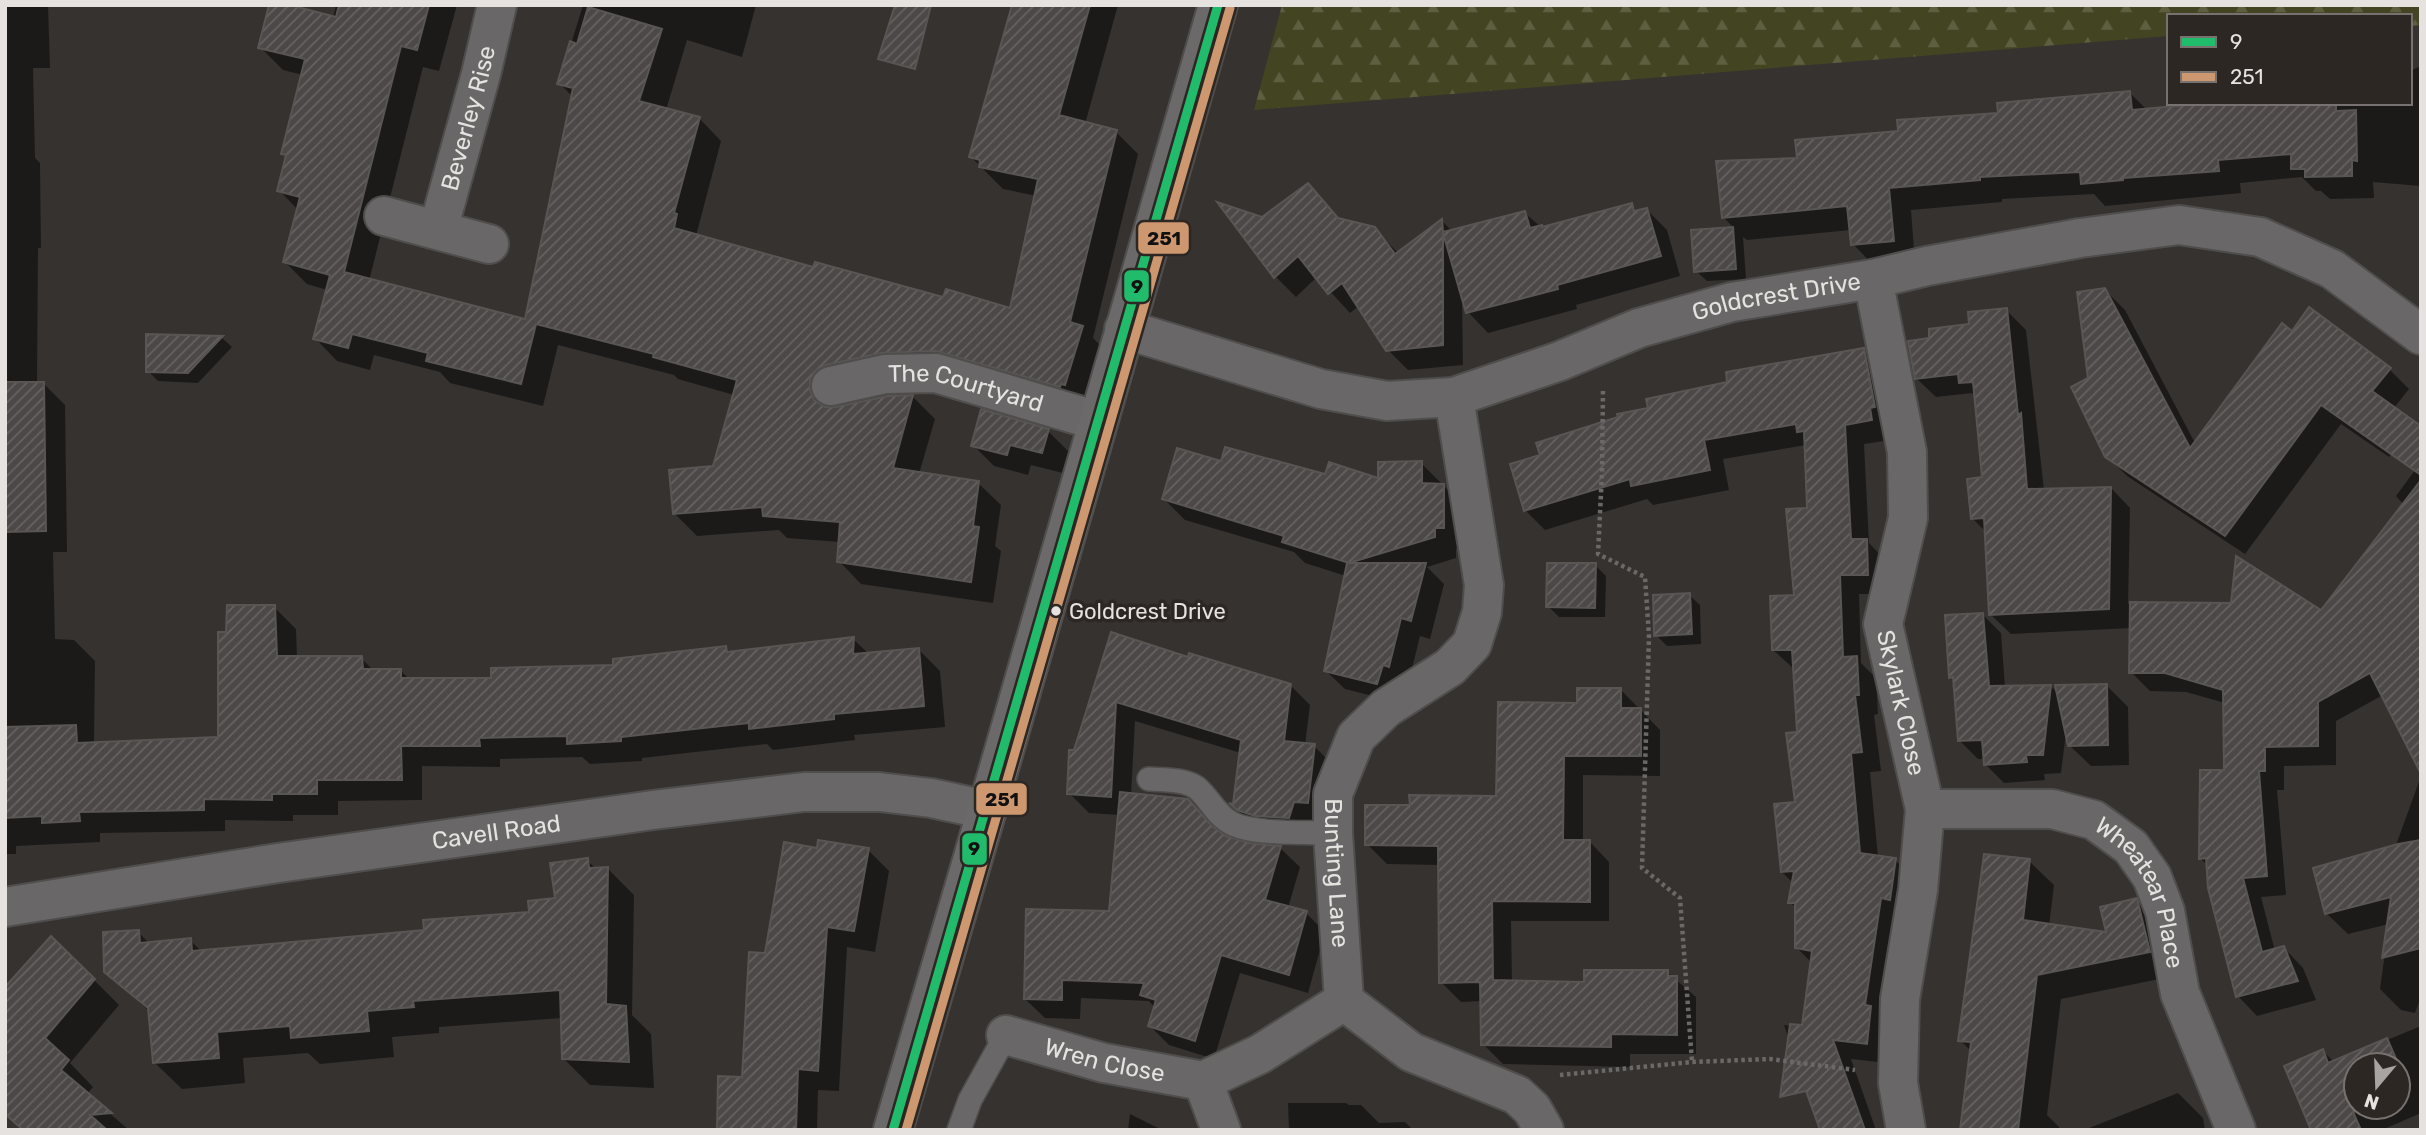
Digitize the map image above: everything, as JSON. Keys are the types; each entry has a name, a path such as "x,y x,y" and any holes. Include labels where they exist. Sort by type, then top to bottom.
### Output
{"street":[{"name":"Beverley Rise","path":"439,230 497,5"},
{"path":"893,1130 1218,5"},
{"path":"384,216 489,244"},
{"name":"Goldcrest Drive","path":"1124,329 1321,389 1387,401 1454,397 1560,361 1639,328 1732,302 1873,279 1927,266 2080,238 2179,225 2260,237 2332,269 2421,335"},
{"name":"Skylark Close","path":"1873,279 1907,452 1908,518 1883,624 1925,809 1918,890 1900,999 1897,1075 1906,1130"},
{"name":"The Courtyard","path":"831,386 886,374 936,373 1098,421"},
{"name":"Bunting Lane","path":"1344,1001 1333,794 1356,737 1387,708 1450,667 1472,643 1482,612 1484,585 1454,397"},
{"name":"Cavell Road","path":"5,907 332,855 803,792 879,792 931,798 987,810"},
{"name":"Wheatear Place","path":"1925,809 2052,809 2094,820 2131,847 2152,877 2165,911 2180,993 2236,1130"},
{"path":"1220,1130 1203,1081 1260,1054 1344,1001 1411,1052 1517,1095 1532,1109 1544,1130"},
{"name":"Wren Close","path":"1006,1035 1104,1063 1203,1081"}],"lane":[{"path":"1149,779 1189,783 1231,823 1255,830 1333,833"},
{"path":"959,1130 970,1100 1006,1035"}],"path":[{"path":"1604,343 1598,554 1645,577 1649,636 1642,868 1680,898 1692,1062"},
{"path":"1517,1095 1559,1075 1692,1062 1770,1059 1897,1075"}],"green space":[{"path":"1282,5 2421,5 2421,25 2412,26 2412,14 2167,14 2167,36 1254,110"}],"building":[{"path":"269,5 290,5 336,17 339,5 429,5 417,50 401,46 344,272 525,319 573,88 557,84 570,41 577,44 588,7 662,29 639,101 700,117 674,213 677,214 674,228 813,267 815,262 943,297 946,289 1010,308 1038,179 979,167 980,160 969,157 1012,5 1090,5 1059,115 1117,130 1070,322 1083,326 1065,385 1061,384 1060,387 936,351 881,353 826,365 816,370 810,380 814,400 825,407 888,396 913,395 893,468 979,481 973,526 979,527 971,582 837,562 840,522 763,516 762,507 673,514 669,470 713,466 737,380 653,357 654,354 536,324 521,384 426,361 428,353 352,334 348,348 313,339 330,275 283,262 300,197 277,191 286,155 281,154 305,59 258,48"},
{"path":"895,5 931,5 915,69 878,59"},
{"path":"2130,91 2132,110 2187,105 2336,105 2336,111 2356,110 2357,161 2352,160 2352,176 2305,177 2305,169 2291,169 2291,154 2218,160 2219,171 2081,184 2080,172 1980,177 1980,180 1889,188 1894,241 1851,245 1847,206 1722,218 1716,161 1797,158 1795,140 1898,131 1897,120 1998,113 1997,103"},
{"path":"1308,183 1338,218 1375,227 1395,254 1442,219 1443,232 1525,211 1530,228 1542,227 1632,203 1634,211 1647,208 1661,256 1557,285 1558,289 1466,313 1443,233 1443,345 1386,351 1342,283 1328,294 1298,256 1274,278 1217,202 1262,217"},
{"path":"1733,227 1736,269 1694,272 1691,230"},
{"path":"2105,288 2190,448 2282,323 2292,331 2309,307 2391,368 2372,391 2421,426 2421,475 2321,405 2225,536 2105,457 2071,387 2088,378 2077,292"},
{"path":"2007,308 2018,415 2021,413 2027,489 2111,487 2109,609 1989,615 1984,518 1971,519 1967,479 1982,477 1973,382 1959,383 1958,374 1915,379 1908,341 1929,338 1929,329 1969,324 1968,312"},
{"path":"146,334 223,336 188,373 146,372"},
{"path":"1864,348 1875,407 1870,408 1872,420 1845,425 1851,539 1867,539 1868,575 1840,575 1843,657 1857,656 1859,695 1855,695 1862,752 1851,753 1860,853 1896,858 1890,900 1881,898 1865,1005 1871,1006 1867,1044 1833,1040 1865,1130 1820,1130 1806,1091 1780,1097 1790,1024 1802,1025 1812,951 1795,948 1795,903 1788,903 1794,871 1781,872 1774,804 1795,802 1786,733 1797,732 1792,650 1772,650 1770,596 1794,595 1786,509 1807,508 1804,431 1797,432 1796,424 1704,440 1710,470 1631,486 1630,479 1524,511 1510,464 1540,455 1536,443 1618,417 1617,414 1648,408 1646,399 1727,382 1726,372"},
{"path":"5,382 44,382 46,531 5,532"},
{"path":"981,409 1049,429 1042,453 1010,445 1007,455 971,446"},
{"path":"1225,447 1325,474 1329,462 1378,478 1378,462 1422,461 1422,483 1444,484 1444,528 1435,528 1435,537 1349,563 1282,542 1284,536 1162,499 1177,448 1221,461"},
{"path":"2421,480 2421,774 2370,673 2318,702 2318,746 2265,747 2265,771 2259,771 2267,876 2243,878 2262,952 2284,946 2298,981 2236,997 2208,888 2206,858 2199,859 2200,770 2224,770 2223,690 2165,673 2129,673 2130,602 2231,603 2236,556 2321,610"},
{"path":"1347,563 1426,563 1411,621 1401,618 1389,667 1383,665 1377,684 1324,671"},
{"path":"1547,563 1596,563 1595,608 1546,607"},
{"path":"1690,593 1692,634 1654,636 1653,595"},
{"path":"227,605 275,605 277,656 362,656 363,669 401,669 401,678 491,678 491,668 613,665 613,659 726,646 727,652 854,637 853,654 919,648 924,706 834,714 834,719 749,729 749,723 621,737 621,741 567,744 567,736 479,738 480,746 401,746 402,780 317,780 317,794 272,794 272,800 204,799 204,810 79,812 80,821 42,823 42,816 5,818 5,727 76,725 77,743 218,737 218,632 226,632"},
{"path":"1983,613 1989,686 2051,685 2043,755 2026,755 2027,762 1984,765 1982,740 1958,741 1953,677 1949,678 1945,615"},
{"path":"1111,632 1188,657 1189,653 1291,684 1284,741 1315,744 1308,803 1294,802 1289,818 1255,816 1237,810 1229,803 1233,804 1241,740 1116,702 1111,797 1067,794 1069,750 1074,750"},
{"path":"2107,684 2108,745 2068,746 2055,685"},
{"path":"1577,688 1621,688 1621,708 1641,708 1641,756 1564,756 1563,840 1590,840 1590,902 1492,901 1493,980 1584,982 1584,970 1668,970 1668,976 1677,976 1677,1035 1611,1034 1611,1047 1481,1045 1480,982 1439,983 1438,846 1365,845 1365,805 1410,805 1409,795 1496,796 1498,702 1577,703"},
{"path":"1120,792 1188,799 1211,825 1226,836 1250,843 1281,846 1265,900 1307,911 1289,975 1221,955 1195,1041 1148,1026 1156,1000 1140,995 1144,983 1062,980 1062,1000 1024,999 1026,909 1109,911"},
{"path":"818,840 869,848 854,931 827,927 818,1071 798,1069 796,1130 717,1130 718,1076 742,1077 749,952 765,953 784,842 817,848"},
{"path":"2421,840 2421,948 2382,958 2391,897 2325,914 2313,868"},
{"path":"1984,854 2030,859 2023,920 2106,932 2100,907 2137,898 2150,952 2037,975 2018,1130 1960,1130 1971,1042 1958,1041"},
{"path":"588,858 589,868 608,867 606,1004 626,1006 629,1062 562,1059 560,990 413,1001 414,1007 367,1011 369,1031 291,1038 290,1026 217,1032 219,1058 153,1063 148,1008 104,972 103,932 139,930 140,943 191,938 192,951 424,930 423,920 529,912 528,901 555,898 550,863"},
{"path":"51,936 95,979 45,1038 69,1060 61,1070 112,1113 90,1115 107,1130 23,1130 5,1114 5,987"},
{"path":"2387,1038 2393,1051 2356,1051"},
{"path":"2323,1049 2328,1063 2342,1057 2342,1121 2357,1121 2361,1130 2311,1130 2284,1066"}],"transit line":[{"name":"9","path":"893,1130 1218,5"},
{"name":"251","path":"906,1130 1230,8"}],"place":[{"name":"Goldcrest Drive","path":"1056,611"}]}
